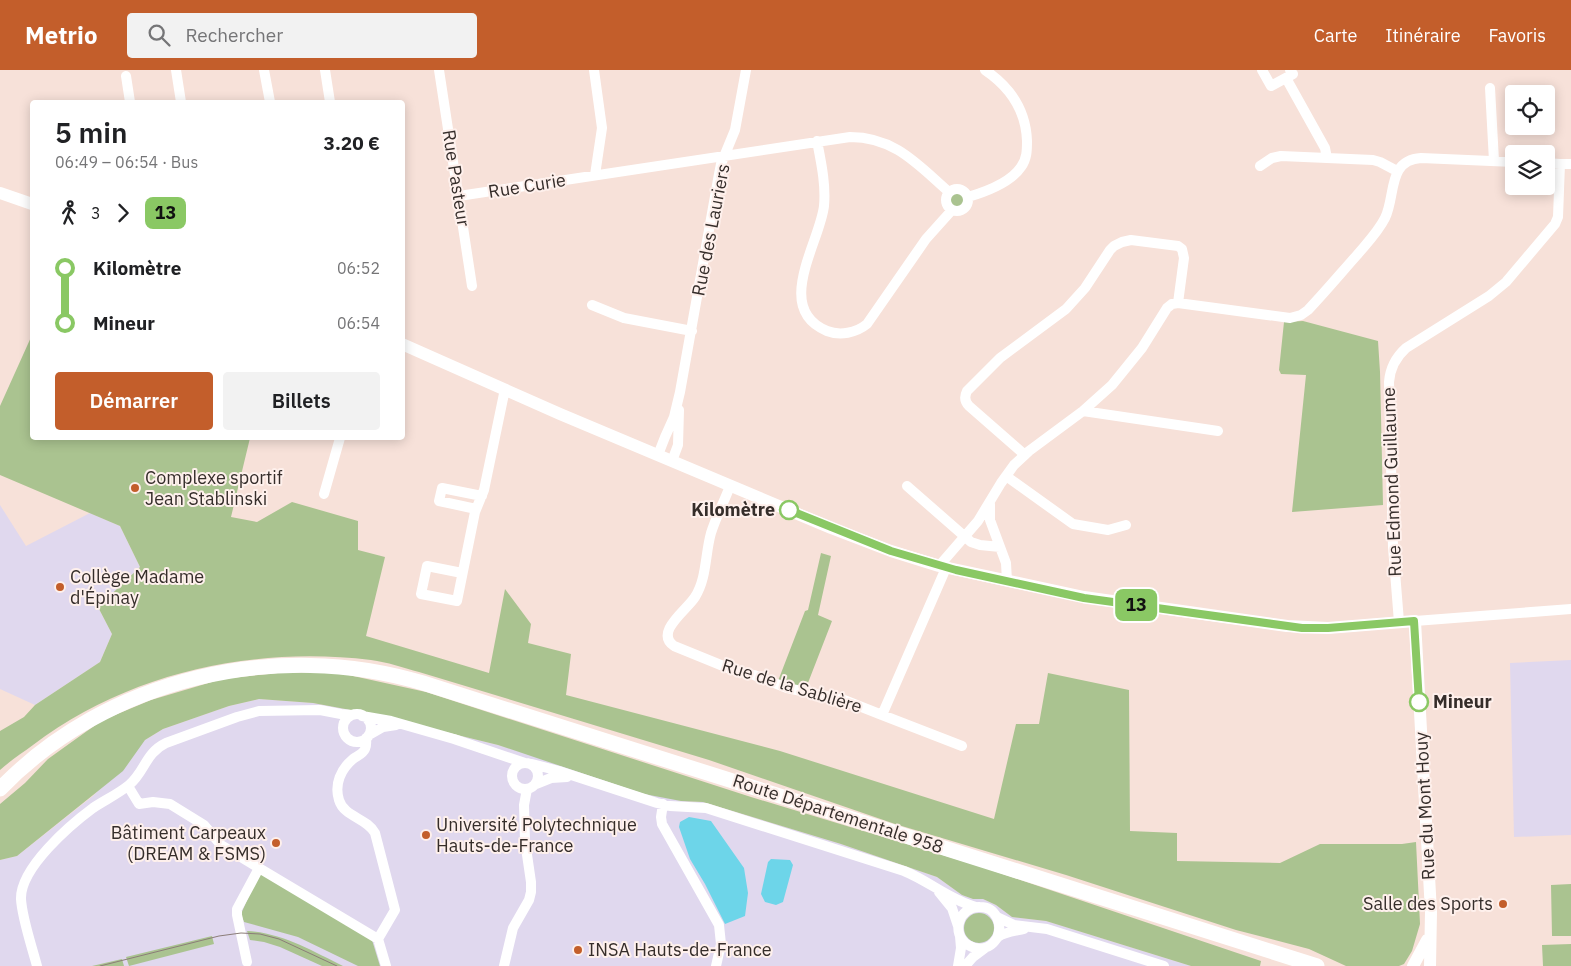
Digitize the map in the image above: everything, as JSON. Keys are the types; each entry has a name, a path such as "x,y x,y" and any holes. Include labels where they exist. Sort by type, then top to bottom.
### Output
{"main road":[{"name":"Route Départementale 958","path":"0,789 29,763 79,727 115,707 164,687 210,674 260,667 308,665 358,669 405,678 432,686 1317,966"}],"street":[{"path":"176,70 181,100"},
{"path":"264,70 270,100"},
{"path":"325,70 330,100"},
{"name":"Rue Pasteur","path":"439,70 472,286"},
{"path":"594,70 602,128 595,175"},
{"name":"Rue des Lauriers","path":"658,455 674,417 680,392 718,174 735,130 746,70"},
{"path":"968,197 988,190 1013,175 1021,168 1027,152 1025,125 1017,102 996,78 985,70"},
{"path":"1262,70 1271,86 1288,74 1325,148 1327,158"},
{"path":"126,76 130,100"},
{"path":"1490,88 1494,161"},
{"name":"Rue Curie","path":"459,196 817,141 856,137 882,142 905,154 949,192"},
{"path":"817,141 824,185 824,205 822,218 806,262 802,294 804,308 810,318 826,330 836,333 848,332 858,330 867,324 930,234 952,210"},
{"path":"1260,166 1272,158 1281,156 1376,160 1397,171"},
{"path":"1025,455 969,406 966,402 966,391 1011,349 1066,309 1085,288 1110,250 1122,242 1136,241 1178,246 1182,249 1184,258 1178,303 1294,318 1308,310 1381,226 1390,207 1397,171 1407,161 1416,158 1505,162"},
{"path":"1555,164 1571,164"},
{"name":"Rue Edmond Guillaume","path":"1399,622 1393,547 1390,371 1397,358 1406,348 1501,286 1554,224 1558,216 1560,164"},
{"path":"959,189 968,197 968,203 964,209 958,211 948,207 946,202 949,192 954,190 959,189"},
{"path":"0,193 30,203"},
{"name":"Rue de la Sablière","path":"882,715 943,567 964,536 978,521 1006,476 1025,455 1083,411 1107,390 1142,348 1167,308 1172,304 1178,303"},
{"path":"592,304 624,318 692,331"},
{"path":"405,345 672,462 865,542 943,567 1084,598 1287,626 1328,628 1571,609"},
{"path":"462,573 427,566 421,594 457,601 476,508 482,496 505,389"},
{"name":"Rue des Lauriers","path":"672,462 678,445 680,392"},
{"path":"1083,411 1218,431"},
{"path":"324,494 339,440"},
{"path":"1006,476 1073,524 1108,530 1126,524"},
{"name":"Rue de la Sablière","path":"730,486 712,531 699,589 694,599 669,627 667,637 669,642 674,646 732,670 754,674 791,689 844,700 962,746"},
{"path":"906,486 976,544 1000,547"},
{"path":"476,508 439,501 442,488 482,496"},
{"path":"990,503 990,520 1007,567 1007,581"},
{"name":"Rue du Mont Houy","path":"1414,621 1429,873 1430,966"},
{"path":"37,966 21,901 26,876 34,864 80,819 128,786 157,747 251,712 274,710 312,710 402,724 663,804 701,807 716,811 904,871 917,876 958,901 990,910 997,918 1000,929 997,938 973,957 965,966"},
{"path":"312,710 332,719 349,739 354,741 360,741 383,727 402,724"},
{"path":"344,732 345,721 357,716"},
{"path":"357,716 369,723 370,729 364,751 342,770 339,779 338,799 342,807 371,827 375,833 395,910 378,939"},
{"path":"493,753 503,761 517,787 532,786 556,777 574,777"},
{"path":"504,966 513,928 529,900 531,892 531,876 525,841 524,805 532,786 539,777 535,767 529,764 517,766 512,775"},
{"path":"128,786 139,804 153,802 170,804 204,825 222,846 378,939 386,966"},
{"path":"663,804 662,824 719,925 721,944 716,966"},
{"path":"247,962 237,909 259,868"},
{"path":"934,886 952,908 964,942 972,947 986,947"},
{"path":"958,966 961,948 959,930 961,918 968,910 976,907"},
{"path":"997,918 1014,925 1047,929 1164,966"},
{"path":"997,938 1030,928"},
{"name":"Rue du Mont Houy","path":"1413,966 1424,947 1430,930"}],"shaded area":[{"name":"Collège Madame d'Épinay","path":"0,505 26,546 90,513 120,526 140,567 98,607 112,634 100,662 35,705 0,689"},
{"path":"1571,660 1571,835 1514,837 1510,663"},
{"name":"Université Polytechnique Hauts-de-France","path":"259,699 313,703 372,714 498,745 681,801 703,802 841,844 937,877 962,895 973,899 983,899 996,905 1012,917 1046,921 1191,966 0,966 0,860 17,856 93,796 145,740 163,729 229,706"}],"green space":[{"path":"957,193 962,195 964,200 962,205 957,207 952,205 950,200 952,195"},
{"path":"1303,321 1378,341 1383,505 1292,512 1306,375 1281,374 1279,370 1284,322"},
{"path":"30,339 30,440 250,440 231,517 257,522 292,502 358,521 358,550 385,557 366,636 489,673 505,589 531,624 528,643 571,654 566,695 780,751 994,819 1016,724 1039,724 1048,673 1129,690 1130,831 1177,833 1177,861 1280,863 1320,844 1402,844 1416,842 1420,924 1412,951 1404,964 1399,966 1346,966 1309,949 1236,930 1066,875 895,824 709,760 419,672 371,660 327,657 282,657 238,661 194,670 151,682 110,699 70,720 0,770 0,731 24,717 35,705 100,662 112,634 98,607 140,567 120,526 0,475 0,406"},
{"path":"821,553 831,556 818,615 832,621 806,688 778,681 805,611 808,610"},
{"path":"335,672 426,692 751,797 982,867 1261,961 1260,966 1191,966 1046,921 1012,917 996,905 983,899 973,899 962,895 937,877 841,844 703,802 681,801 644,794 498,745 372,714 313,703 259,699 229,706 163,729 145,740 123,771 17,856 0,860 0,804 25,783 48,759 103,720 151,700 222,679 278,673"},
{"path":"259,873 372,940 380,966 358,966 298,937 244,922 241,914"},
{"path":"1571,884 1571,936 1552,936 1551,885"},
{"path":"979,913 990,917 994,928 990,939 979,943 968,939 964,928 968,917"},
{"path":"247,931 260,932 285,939 343,966 322,966 280,947 250,940"},
{"path":"212,936 214,944 129,966 126,957"},
{"path":"1571,944 1571,966 1543,966 1542,945"},
{"path":"122,959 124,966 92,966"}],"water":[{"path":"689,817 711,821 744,868 748,893 745,916 725,924 690,859 679,827 680,822"},
{"path":"771,859 790,860 793,865 783,902 776,905 765,902 761,894 768,862"}],"tram line":[{"path":"100,966 219,936 241,933 260,934 279,939 337,966"}],"bus line":[{"name":"13","path":"789,510 865,542 928,563 1084,598 1302,628 1328,628 1414,621 1419,702"}],"place":[{"name":"Complexe sportif Jean Stablinski","path":"135,488"},
{"name":"Kilomètre","path":"789,510"},
{"name":"Collège Madame d'Épinay","path":"60,587"},
{"name":"Mineur","path":"1419,702"},
{"name":"Université Polytechnique Hauts-de-France","path":"426,835"},
{"name":"Bâtiment Carpeaux (DREAM & FSMS)","path":"276,843"},
{"name":"Salle des Sports","path":"1503,904"},
{"name":"INSA Hauts-de-France","path":"578,950"}]}
